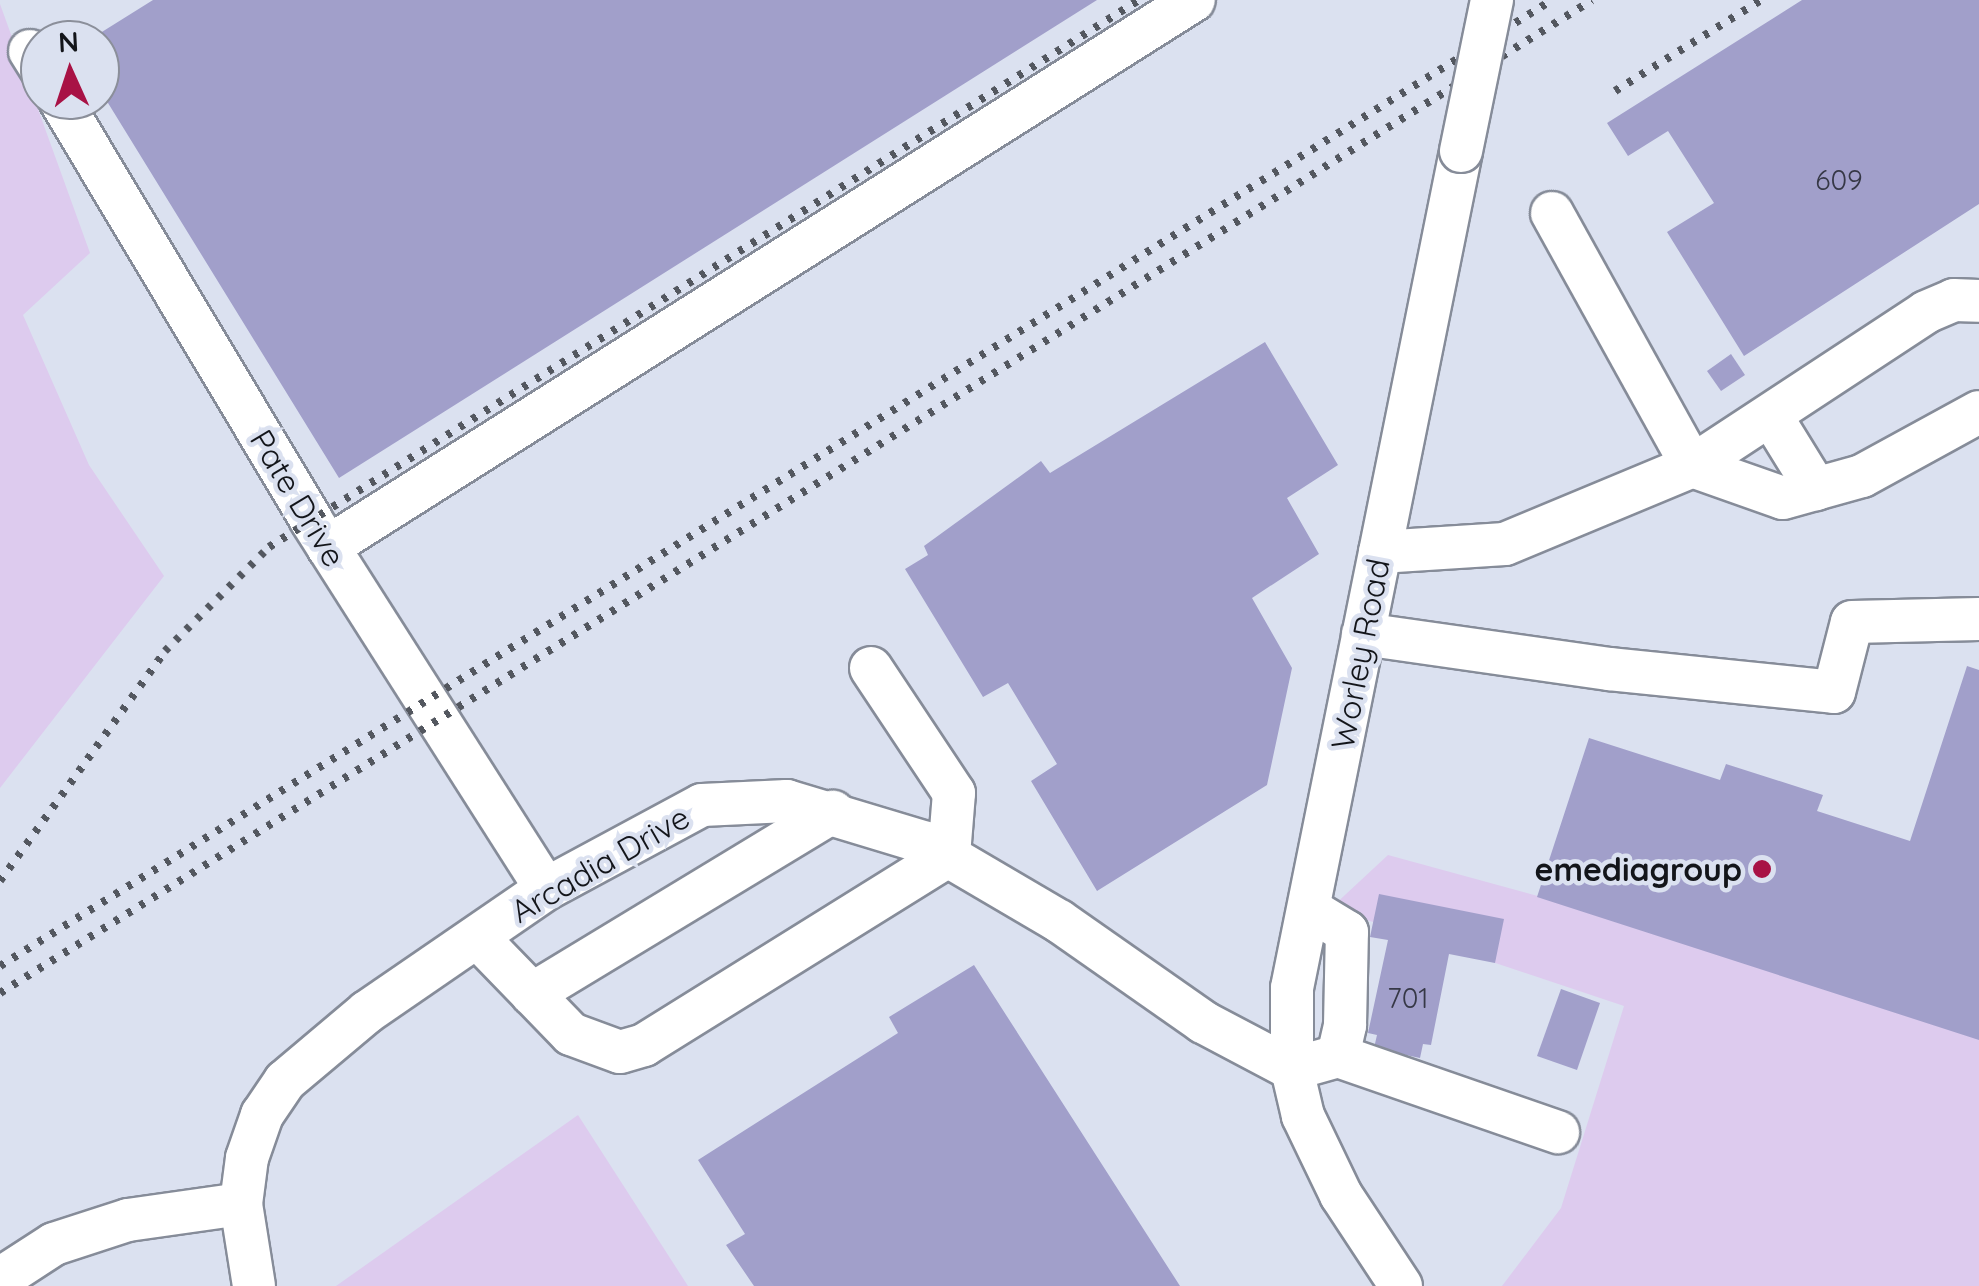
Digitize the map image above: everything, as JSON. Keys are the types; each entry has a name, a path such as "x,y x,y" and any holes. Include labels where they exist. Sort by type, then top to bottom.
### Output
{"street":[{"path":"328,547 1194,0"},
{"name":"Worley Road","path":"1401,1286 1342,1195 1303,1116 1292,1069 1292,988 1492,0"},
{"name":"Pate Drive","path":"72,120 328,547 546,889"},
{"path":"1552,213 1692,466 1783,498 1862,476 1979,412"},
{"path":"1380,552 1505,544 1692,466 1926,312 1954,300 1979,300"},
{"path":"1771,416 1816,489"},
{"path":"1364,634 1609,669 1834,692 1852,622 1979,619"},
{"path":"477,936 571,1034 593,1046 620,1052 644,1045 950,856 954,794 871,668"},
{"name":"Arcadia Drive","path":"254,1286 241,1204 262,1115 285,1081 367,1012 546,889 702,806 749,798 833,812 950,856 1059,921 1203,1022 1292,1069"},
{"path":"532,994 833,812"},
{"path":"1309,909 1347,932 1351,967 1338,1056"},
{"path":"1292,1069 1338,1056 1558,1132"},
{"path":"0,1279 54,1244 128,1220 241,1204"}],"shaded area":[{"path":"0,4 20,59 20,120 42,120 90,253 23,315 89,465 164,576 0,788"},
{"path":"1388,855 1979,1017 1979,1286 1502,1286 1561,1208 1624,1006 1331,908"},
{"path":"578,1115 688,1286 336,1286"}],"building":[{"path":"153,0 1097,0 339,478 118,120 120,21"},
{"path":"1802,0 1979,0 1979,204 1744,356 1667,232 1714,203 1668,131 1628,156 1607,123"},
{"path":"1265,342 1338,465 1287,498 1319,554 1252,598 1292,668 1267,785 1097,891 1031,781 1057,764 1008,683 983,697 905,569 928,555 924,546 1041,461 1050,473"},
{"path":"1731,354 1745,375 1721,391 1707,371"},
{"name":"emediagroup","path":"1967,666 1979,670 1979,1040 1537,897 1589,738 1720,780 1726,764 1823,795 1817,811 1910,841"},
{"path":"1379,894 1504,919 1495,963 1449,954 1431,1045 1423,1044 1420,1058 1374,1048 1377,1035 1368,1033 1388,940 1370,937"},
{"path":"974,965 1180,1286 754,1286 726,1245 745,1234 698,1160 898,1033 889,1017"},
{"path":"1561,989 1600,1003 1577,1070 1537,1056"}],"railway":[{"path":"0,881 165,651 269,547 1139,0"},
{"path":"0,966 1552,0"},
{"path":"0,993 1592,0"},
{"path":"1615,91 1761,0"}],"place":[{"name":"emediagroup","path":"1762,869"}]}
